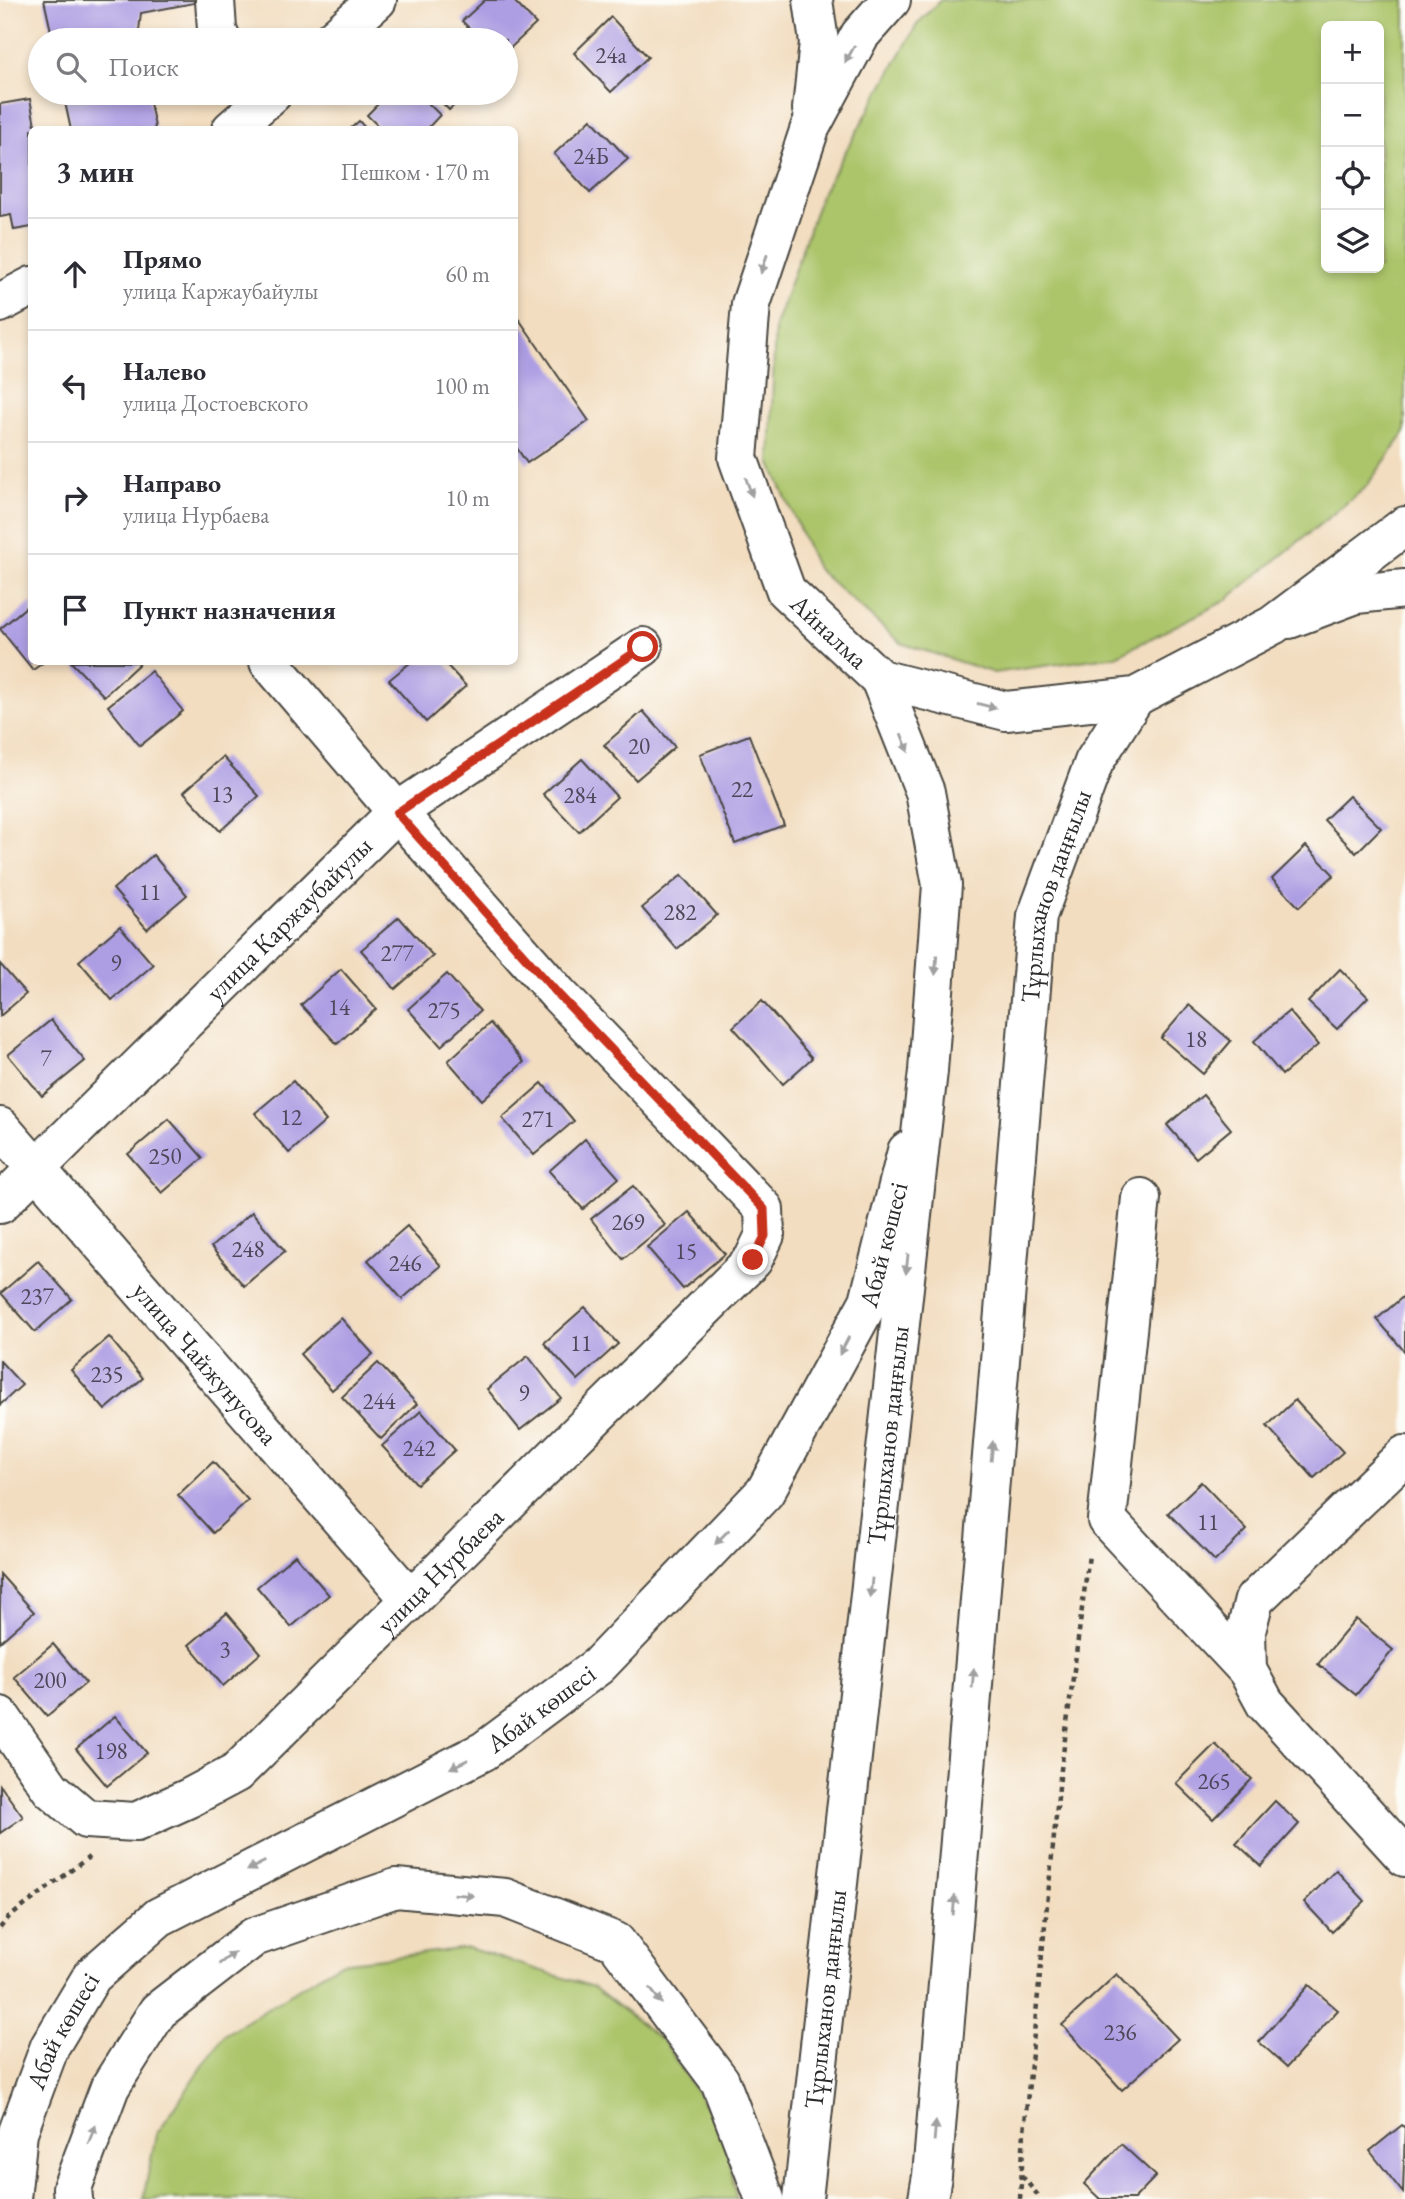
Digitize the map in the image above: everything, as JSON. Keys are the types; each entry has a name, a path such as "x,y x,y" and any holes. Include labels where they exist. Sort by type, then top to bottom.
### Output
{"main road":[{"path":"215,0 217,28"},
{"path":"345,28 377,0"},
{"path":"810,128 819,42 813,0"},
{"name":"Айналма","path":"891,0 860,35 810,128 751,304 738,458 786,591 880,679 1006,711 1135,697 1273,625 1405,526"},
{"path":"0,303 28,288"},
{"path":"1273,625 1356,594 1405,589"},
{"name":"улица Каржаубайулы","path":"0,1204 397,813 643,647"},
{"path":"272,665 397,813"},
{"name":"Тұрлыханов даңғылы","path":"803,2199 928,1071 942,885 925,792 880,679"},
{"name":"Тұрлыханов даңғылы","path":"931,2191 1037,916 1094,762 1135,697"},
{"name":"улица Нурбаева","path":"0,1716 51,1789 86,1819 136,1822 236,1773 753,1260 765,1236 764,1209 558,994 397,813"},
{"name":"Абай көшесі","path":"11,2199 18,2132 50,2046 92,1976 159,1917 484,1751 598,1665 765,1492 869,1301 928,1071"},
{"name":"улица Чайжунусова","path":"0,1127 411,1600"},
{"path":"1141,1198 1107,1520 1247,1670 1265,1703 1405,1857"},
{"path":"1247,1670 1246,1631 1254,1600 1405,1455"},
{"path":"73,2199 72,2188 110,2087 158,2011 254,1937 396,1888 505,1898 616,1942 720,2081 765,2199"}],"path":[{"path":"1020,2199 1060,1777 1090,1550 1107,1520"},
{"path":"0,1928 8,1919 136,1822"},
{"path":"1021,2175 1041,2199"}],"green space":[{"path":"941,0 1405,0 1405,433 1365,488 1225,601 1116,656 994,673 901,643 817,569 770,462 775,326 821,195 918,23"},
{"path":"468,1948 593,1987 664,2042 726,2138 736,2199 143,2199 156,2135 224,2035 340,1963"}],"building":[{"path":"44,0 194,0 194,3 141,13 139,28 50,28"},
{"path":"485,0 513,0 536,24 518,41 518,28 469,28 462,21"},
{"path":"611,17 648,57 611,92 574,53"},
{"path":"28,99 28,105 31,105 35,126 28,126 28,228 14,230 11,215 0,217 0,104"},
{"path":"66,105 150,105 155,126 70,126"},
{"path":"377,105 430,105 440,115 430,126 378,126 367,115"},
{"path":"591,119 628,159 590,193 554,154"},
{"path":"518,318 589,421 527,463 518,450"},
{"path":"28,605 28,664 0,629"},
{"path":"74,665 138,665 104,696"},
{"path":"407,665 447,665 466,686 426,722 389,680"},
{"path":"151,671 183,711 140,746 108,706"},
{"path":"643,711 675,747 636,780 604,745"},
{"path":"749,735 784,825 735,844 700,754"},
{"path":"223,757 259,796 220,831 184,792"},
{"path":"582,759 617,797 579,832 543,794"},
{"path":"1349,796 1381,828 1356,853 1324,820"},
{"path":"1306,846 1334,875 1299,907 1272,879"},
{"path":"153,855 187,895 147,929 113,889"},
{"path":"682,875 717,915 677,949 642,908"},
{"path":"399,917 433,956 395,989 361,950"},
{"path":"120,926 153,965 112,1000 79,961"},
{"path":"0,964 26,994 0,1016"},
{"path":"341,969 376,1009 337,1044 301,1005"},
{"path":"1340,969 1368,997 1337,1029 1308,1002"},
{"path":"447,974 480,1011 441,1046 408,1009"},
{"path":"762,1001 812,1058 783,1084 733,1027"},
{"path":"1189,1005 1231,1041 1203,1074 1161,1038"},
{"path":"1289,1011 1318,1045 1282,1075 1254,1041"},
{"path":"51,1020 85,1061 42,1096 8,1055"},
{"path":"490,1023 524,1062 482,1100 448,1061"},
{"path":"293,1081 326,1121 289,1153 255,1113"},
{"path":"542,1083 574,1121 534,1155 502,1118"},
{"path":"1203,1095 1231,1129 1196,1158 1167,1125"},
{"path":"169,1119 203,1158 162,1193 128,1154"},
{"path":"585,1139 619,1178 583,1209 549,1171"},
{"path":"633,1186 665,1225 623,1259 591,1219"},
{"path":"252,1212 285,1251 244,1286 211,1247"},
{"path":"689,1212 725,1254 683,1289 647,1247"},
{"path":"407,1226 441,1266 402,1299 368,1260"},
{"path":"38,1261 72,1299 35,1332 1,1293"},
{"path":"1405,1295 1405,1352 1377,1319"},
{"path":"585,1307 618,1344 578,1380 544,1343"},
{"path":"341,1318 373,1354 332,1390 300,1354"},
{"path":"109,1337 143,1378 105,1410 71,1370"},
{"path":"528,1356 561,1398 520,1430 487,1389"},
{"path":"0,1361 22,1385 0,1405"},
{"path":"378,1363 417,1404 381,1439 342,1397"},
{"path":"1295,1400 1343,1452 1314,1478 1267,1426"},
{"path":"421,1411 455,1450 417,1484 382,1446"},
{"path":"213,1462 248,1500 213,1533 178,1495"},
{"path":"1201,1482 1247,1530 1215,1561 1168,1513"},
{"path":"295,1555 329,1595 291,1627 257,1587"},
{"path":"0,1574 34,1612 0,1642"},
{"path":"227,1613 261,1653 223,1686 189,1645"},
{"path":"1356,1619 1393,1650 1356,1695 1318,1664"},
{"path":"53,1644 86,1683 47,1716 14,1677"},
{"path":"115,1716 147,1753 107,1786 76,1749"},
{"path":"1215,1744 1252,1779 1213,1819 1176,1783"},
{"path":"0,1785 23,1817 0,1833"},
{"path":"1275,1801 1299,1824 1261,1866 1236,1843"},
{"path":"1336,1870 1365,1901 1332,1932 1304,1902"},
{"path":"1117,1974 1178,2039 1122,2090 1062,2025"},
{"path":"1309,1985 1338,2010 1287,2067 1259,2042"},
{"path":"1402,2125 1405,2128 1403,2193 1370,2151"},
{"path":"1121,2144 1156,2176 1134,2199 1100,2199 1084,2184"}],"route":[{"path":"643,647 397,813 558,994 764,1209 765,1236 753,1260"}]}
